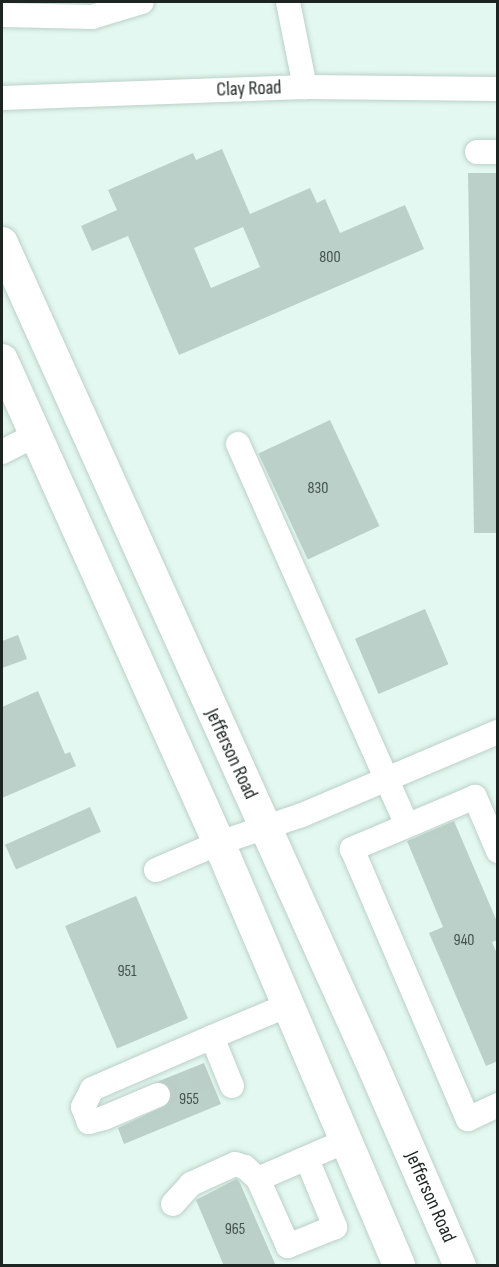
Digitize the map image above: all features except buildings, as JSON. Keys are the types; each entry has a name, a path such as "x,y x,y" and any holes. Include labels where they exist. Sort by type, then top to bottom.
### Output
{"main road":[{"name":"Jefferson Road","path":"2,243 460,1266"},
{"path":"2,360 219,843 399,1266"}],"street":[{"path":"2,15 92,17 142,2"},
{"path":"288,2 305,87"},
{"name":"Clay Road","path":"2,98 305,87 498,89"},
{"path":"2,452 35,435"},
{"path":"238,444 407,825"},
{"path":"156,870 219,843 302,815 498,732"},
{"path":"498,851 475,797 352,849 468,1119 498,1105"},
{"path":"158,1095 89,1122 83,1107 92,1089 288,1005"},
{"path":"212,1037 222,1076"},
{"path":"258,1179 346,1141"},
{"path":"173,1204 191,1184 235,1164 245,1167 258,1179 288,1246 335,1227 307,1159"}],"tunnel":[{"path":"158,1095 208,1075"}]}
